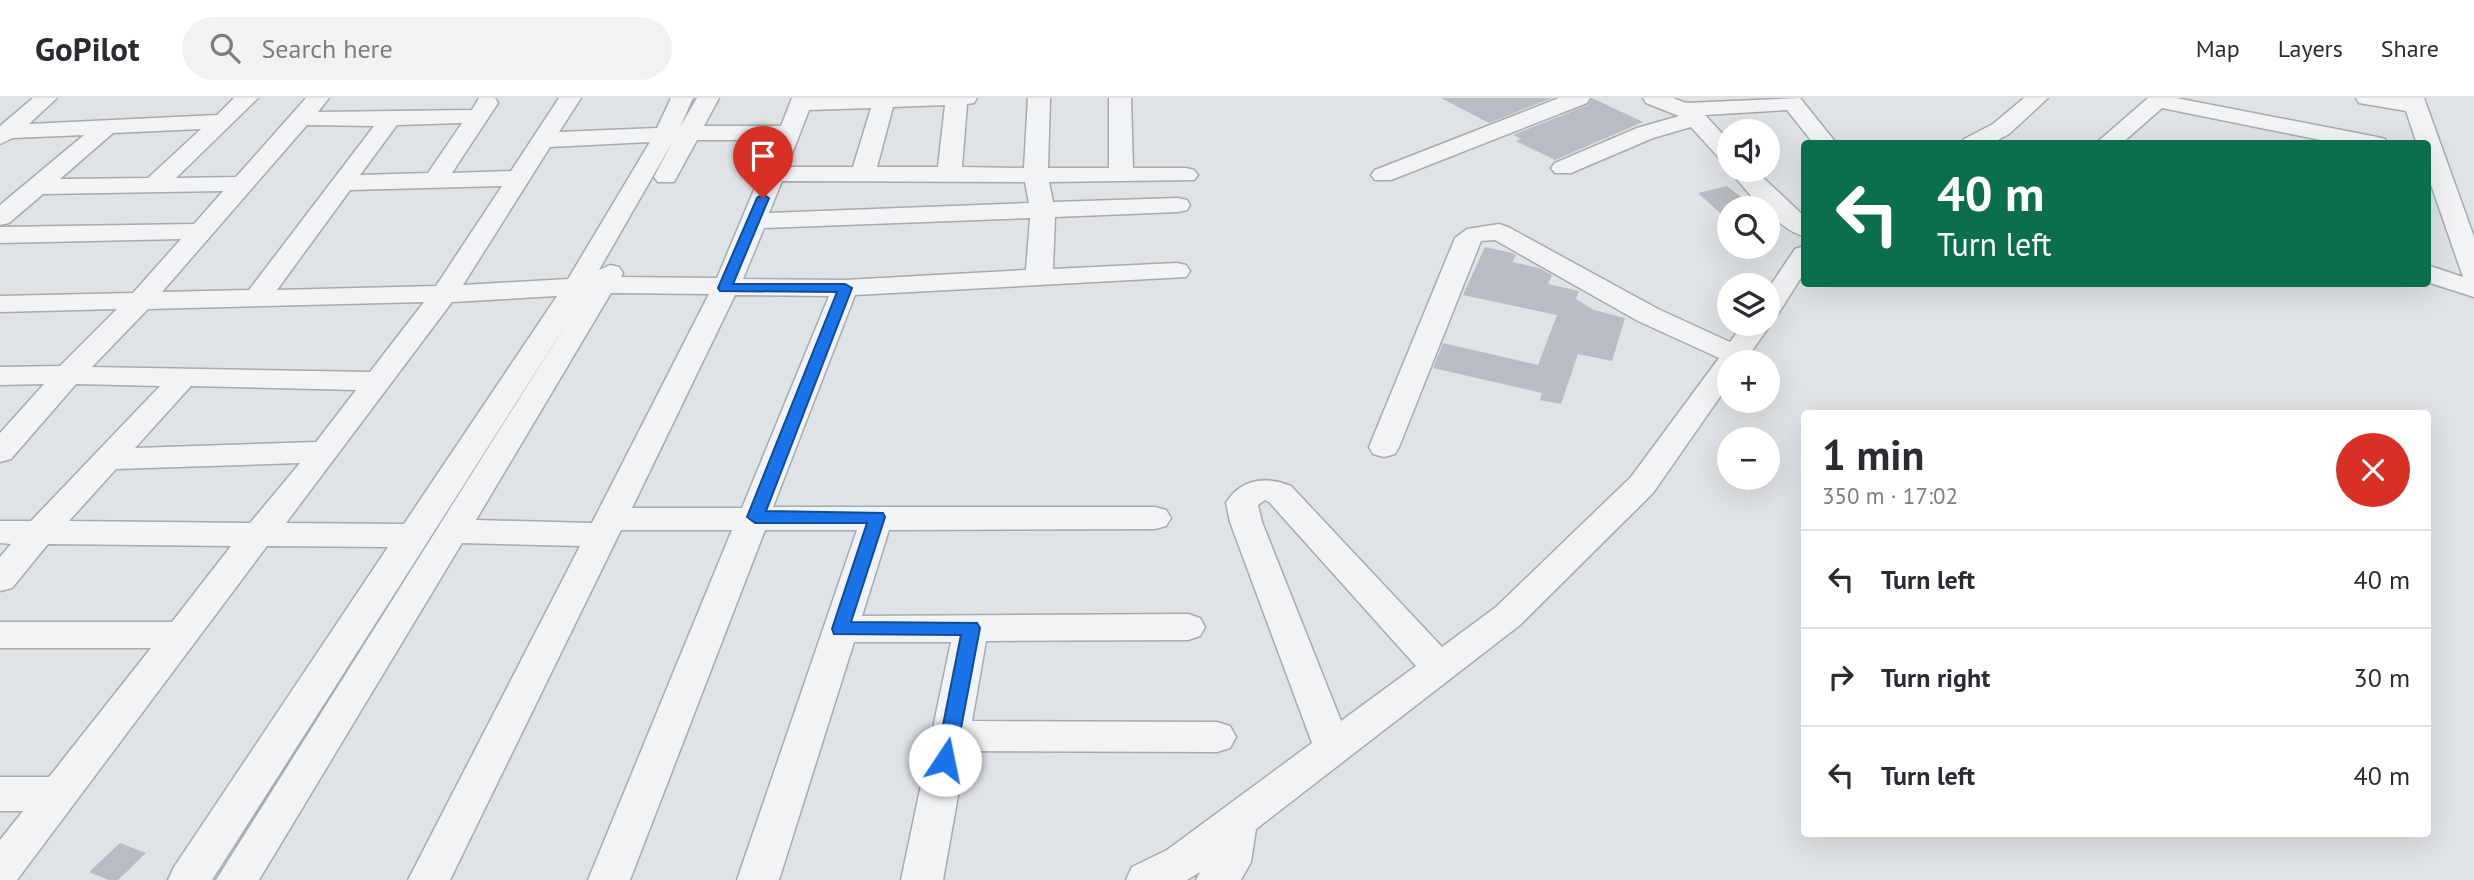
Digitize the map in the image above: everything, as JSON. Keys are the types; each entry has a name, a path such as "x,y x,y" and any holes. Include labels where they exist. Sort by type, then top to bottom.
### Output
{"street":[{"path":"4,135 46,98"},
{"path":"155,185 247,98"},
{"path":"1,450 68,375 141,300 318,98"},
{"path":"0,871 444,294 570,98"},
{"path":"679,134 682,98"},
{"path":"237,880 375,653 455,531 589,286 679,134 708,98"},
{"path":"949,175 957,98"},
{"path":"429,880 725,288 802,101 966,98"},
{"path":"1039,98 1036,174 1043,212 1039,277"},
{"path":"1120,98 1121,175"},
{"path":"1383,175 1579,98"},
{"path":"1654,98 1691,114 1717,142"},
{"path":"1980,140 2001,129 2037,98"},
{"path":"2367,98 2414,102 2426,140"},
{"path":"2153,100 2204,104 2360,140"},
{"path":"2115,140 2153,100"},
{"path":"2153,100 2273,140"},
{"path":"863,175 884,101"},
{"path":"1563,168 1691,114 1791,101 1823,140"},
{"path":"300,118 390,119 485,107"},
{"path":"435,180 485,107"},
{"path":"257,298 390,119"},
{"path":"4,135 108,126 221,121"},
{"path":"0,218 108,126"},
{"path":"544,140 679,134 790,133"},
{"path":"2431,160 2437,194 2474,273"},
{"path":"773,174 1186,175"},
{"path":"341,183 518,178"},
{"path":"1753,182 1801,226"},
{"path":"36,187 243,184"},
{"path":"754,221 1178,205"},
{"path":"0,235 202,230"},
{"path":"1384,447 1468,238 1476,234 1499,232 1717,350"},
{"path":"1780,290 1801,258"},
{"path":"0,304 444,294 589,286 845,288 1177,271"},
{"path":"2431,274 2474,289"},
{"path":"189,880 411,536 589,286"},
{"path":"609,880 845,288"},
{"path":"0,376 378,381"},
{"path":"0,579 184,377"},
{"path":"1147,880 1181,863 1508,615 1642,485 1717,381"},
{"path":"108,459 323,452"},
{"path":"1333,749 1246,522 1242,503 1249,495 1258,489 1268,488 1280,494 1440,668"},
{"path":"455,531 606,527 755,517 1155,518"},
{"path":"758,880 877,517"},
{"path":"0,532 411,536"},
{"path":"840,629 1188,627"},
{"path":"922,880 971,628"},
{"path":"0,635 181,635"},
{"path":"950,736 1217,737"},
{"path":"0,794 60,794"},
{"path":"1217,880 1231,862 1237,821"}],"building":[{"path":"1441,98 1552,98 1489,123"},
{"path":"1592,98 1643,122 1555,160 1516,141 1521,139 1513,135 1588,105"},
{"path":"1727,186 1740,196 1717,196 1717,210 1698,193"},
{"path":"1485,247 1512,253 1516,255 1512,262 1539,268 1552,275 1548,284 1579,291 1576,299 1594,310 1625,318 1612,361 1578,354 1561,404 1540,400 1542,393 1433,368 1443,343 1538,365 1557,315 1463,295"},
{"path":"120,843 146,853 118,880 109,880 89,872"}],"route":[{"path":"763,198 725,288 845,288 755,517 877,517 840,629 971,628 945,760"}]}
